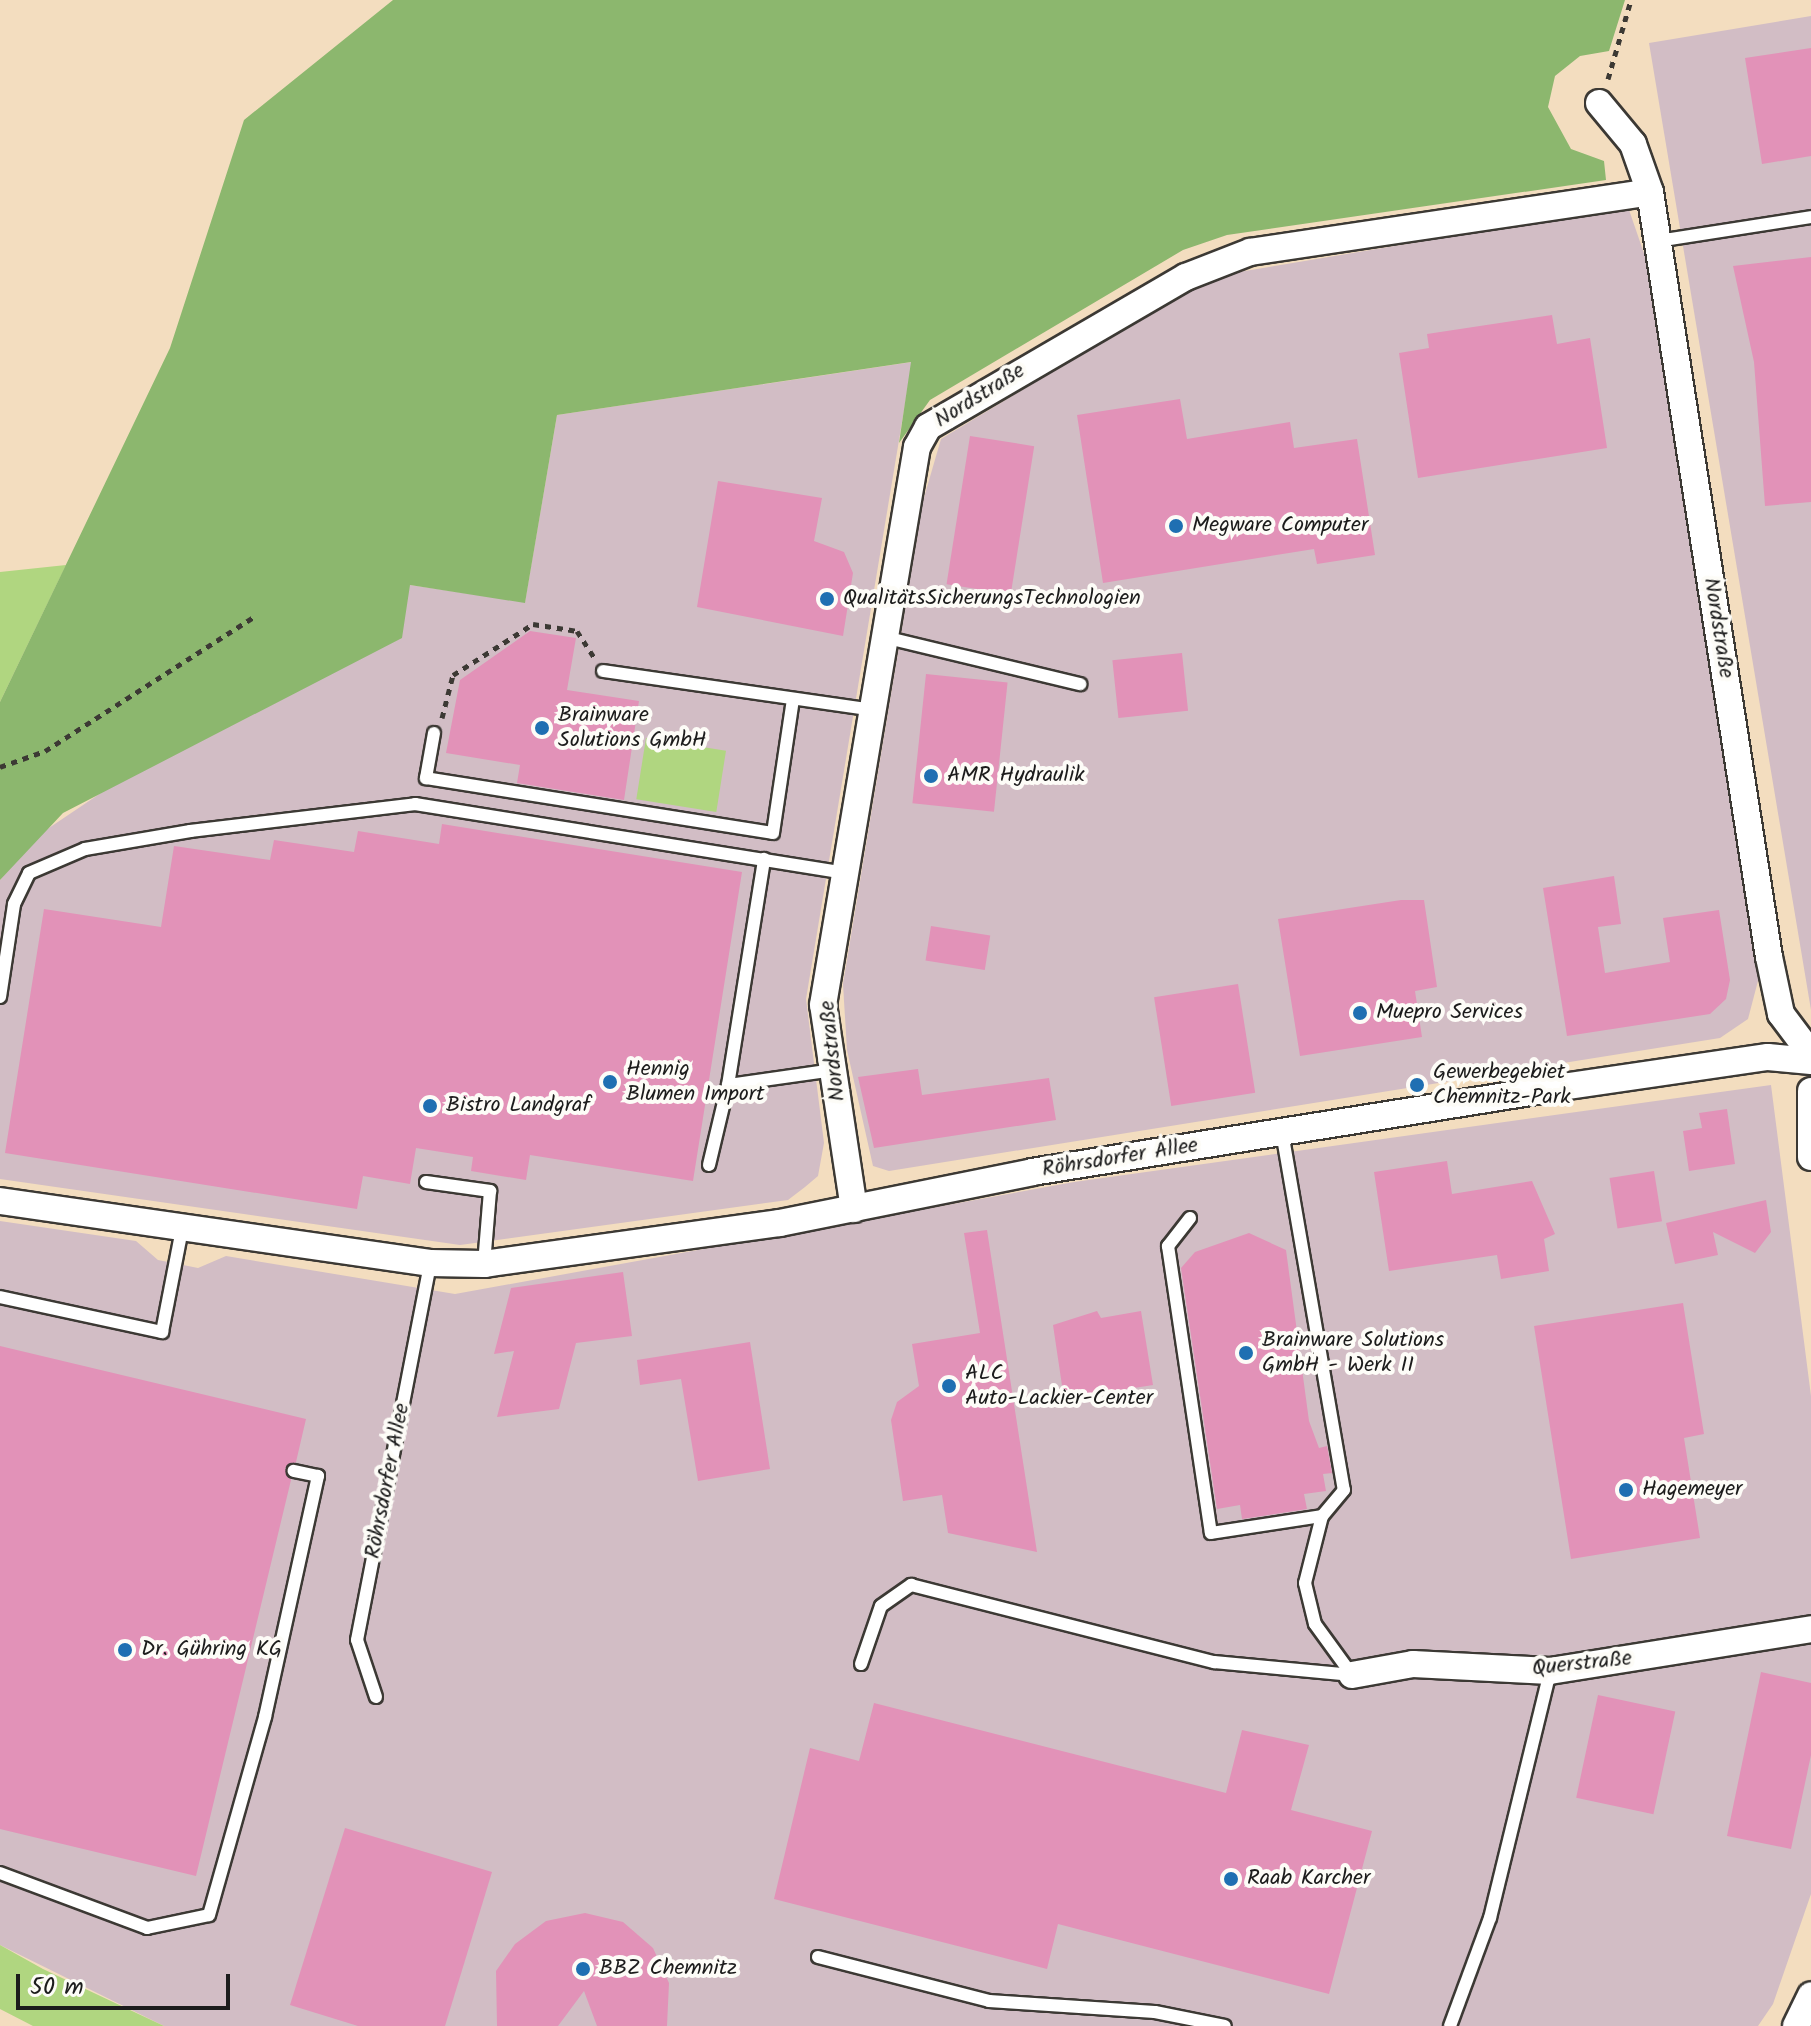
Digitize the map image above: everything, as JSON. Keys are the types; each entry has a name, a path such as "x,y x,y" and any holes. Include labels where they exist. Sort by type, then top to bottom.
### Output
{"street":[{"name":"Nordstraße","path":"1599,103 1633,144 1650,192 1769,957 1781,1014 1811,1054"},
{"name":"Nordstraße","path":"854,1209 823,1005 917,447 959,404 1199,270 1250,252 1650,192"},
{"name":"Röhrsdorfer Allee","path":"0,1201 430,1263 484,1264 854,1209 1282,1132 1768,1057 1811,1061"},
{"path":"1811,1091 1811,1157"},
{"name":"Querstraße","path":"1352,1675 1413,1664 1550,1671 1811,1629"},
{"path":"1796,2026 1811,1995"}],"lane":[{"path":"1658,241 1811,217"},
{"path":"884,637 1080,684"},
{"path":"603,671 872,710"},
{"path":"434,733 426,778 773,833 793,699"},
{"path":"0,997 19,889 48,861 85,849 415,804 846,873"},
{"path":"709,1165 728,1085 764,859"},
{"path":"728,1085 833,1070"},
{"path":"1282,1132 1344,1490 1322,1516 1305,1583 1315,1624 1352,1675"},
{"path":"426,1182 490,1191 484,1264"},
{"path":"1190,1218 1168,1246 1211,1533 1322,1516"},
{"path":"0,1297 162,1332 182,1229"},
{"name":"Röhrsdorfer Allee","path":"376,1697 357,1640 430,1263"},
{"path":"0,1873 147,1928 209,1915 265,1717 318,1476 294,1471"},
{"path":"861,1664 881,1606 911,1585 1214,1662 1352,1675"},
{"path":"1450,2026 1490,1918 1550,1671"},
{"path":"818,1957 989,2001 1155,2012 1225,2026"}],"path":[{"path":"1599,103 1631,0"},
{"path":"0,767 45,751 255,616"},
{"path":"434,733 453,675 533,624 577,631 603,671"}],"shaded area":[{"path":"1811,16 1811,1010 1649,43"},
{"path":"1628,207 1647,262 1759,977 1748,1019 1720,1038 889,1171 873,1166 847,1050 843,984 923,501 941,439 1209,277"},
{"path":"912,362 806,999 824,1143 818,1176 788,1200 460,1245 0,1179 0,880 37,836 410,585 525,602 557,415"},
{"path":"1771,1085 1811,1396 1811,1894 1773,2004 1758,2026 164,2026 0,1945 0,1221 136,1241 158,1260 198,1268 226,1256 455,1294 1074,1182"}],"green space":[{"path":"393,0 1625,0 1609,51 1580,56 1555,76 1548,107 1571,149 1604,161 1606,180 1227,235 1183,250 930,400 899,443 911,362 557,415 525,603 410,585 402,638 63,813 0,880 0,702 170,348 244,120"},
{"path":"66,565 0,702 0,572"},
{"path":"646,738 726,751 716,812 636,799"},
{"path":"0,1945 43,1969 164,2026 33,2026 0,2009"}],"building":[{"path":"1811,48 1811,156 1762,164 1745,58"},
{"path":"1811,257 1811,502 1765,506 1754,362 1733,266"},
{"path":"1552,315 1557,344 1590,338 1607,448 1418,478 1399,353 1429,348 1427,334"},
{"path":"1180,399 1187,439 1290,422 1294,448 1357,439 1375,555 1317,564 1314,549 1103,583 1077,415"},
{"path":"970,436 1034,446 1011,594 947,584"},
{"path":"718,481 822,498 814,541 844,552 853,573 843,636 697,607"},
{"name":"Brainware Solutions GmbH","path":"530,631 576,638 567,690 639,701 624,800 517,783 520,765 446,753 460,680"},
{"path":"1182,653 1188,711 1118,718 1112,660"},
{"path":"926,674 1008,683 994,812 912,803"},
{"path":"442,824 742,872 693,1181 530,1155 526,1180 471,1171 473,1157 416,1148 410,1184 363,1176 357,1209 5,1153 44,909 161,927 174,846 270,860 274,840 354,852 358,831 439,844"},
{"path":"1614,876 1621,924 1598,927 1605,973 1670,962 1663,918 1719,910 1730,980 1726,999 1710,1014 1567,1036 1543,888"},
{"path":"1401,900 1424,900 1437,987 1415,991 1422,1037 1300,1056 1278,919"},
{"path":"931,926 990,935 985,970 926,961"},
{"path":"1238,984 1255,1093 1171,1106 1154,997"},
{"path":"918,1069 922,1095 1049,1078 1056,1120 874,1148 858,1077"},
{"path":"1727,1109 1735,1164 1689,1171 1683,1131 1702,1128 1699,1113"},
{"path":"1447,1161 1452,1194 1532,1181 1555,1234 1544,1239 1549,1271 1501,1279 1497,1255 1389,1271 1374,1172"},
{"path":"1654,1171 1662,1221 1618,1228 1610,1178"},
{"path":"1766,1200 1771,1232 1755,1253 1713,1232 1718,1255 1675,1264 1666,1223"},
{"path":"987,1230 1037,1552 948,1533 942,1495 903,1501 891,1420 897,1402 919,1386 912,1344 980,1333 964,1233"},
{"name":"Brainware Solutions GmbH - Werk II","path":"1249,1233 1286,1250 1309,1421 1319,1448 1327,1446 1332,1473 1323,1474 1326,1491 1304,1494 1307,1509 1242,1519 1240,1505 1217,1509 1181,1268 1195,1252"},
{"path":"623,1272 632,1336 576,1343 559,1409 497,1417 514,1351 494,1354 511,1288"},
{"path":"1683,1303 1704,1434 1684,1438 1700,1538 1571,1559 1534,1326"},
{"path":"1097,1311 1101,1318 1141,1311 1153,1385 1064,1399 1053,1325"},
{"path":"750,1342 770,1469 698,1481 681,1379 640,1385 637,1360"},
{"name":"Dr. Gühring KG","path":"0,1346 306,1419 296,1462 285,1468 291,1480 196,1876 0,1829"},
{"path":"1761,1672 1811,1683 1811,1755 1791,1849 1727,1836"},
{"path":"1598,1695 1675,1711 1653,1814 1576,1798"},
{"path":"874,1703 1226,1793 1242,1730 1309,1745 1291,1810 1372,1831 1329,1994 1058,1924 1047,1969 774,1899 810,1748 859,1761"},
{"path":"345,1828 492,1872 445,2026 358,2026 290,2005"},
{"name":"BBZ Chemnitz","path":"585,1913 623,1922 653,1948 669,1983 667,2026 597,2026 584,1991 558,2026 497,2026 496,1971 515,1944 546,1921"}],"place":[{"name":"Megware Computer","path":"1176,526"},
{"name":"QualitätsSicherungsTechnologien","path":"827,599"},
{"name":"Brainware Solutions GmbH","path":"542,728"},
{"name":"AMR Hydraulik","path":"931,776"},
{"name":"Muepro Services","path":"1360,1013"},
{"name":"Hennig Blumen Import","path":"610,1082"},
{"name":"Gewerbegebiet Chemnitz-Park","path":"1417,1085"},
{"name":"Bistro Landgraf","path":"430,1106"},
{"name":"Brainware Solutions GmbH - Werk II","path":"1246,1353"},
{"name":"ALC Auto-Lackier-Center","path":"949,1386"},
{"name":"Hagemeyer","path":"1626,1490"},
{"name":"Dr. Gühring KG","path":"125,1650"},
{"name":"Raab Karcher","path":"1231,1879"},
{"name":"BBZ Chemnitz","path":"583,1969"}]}
